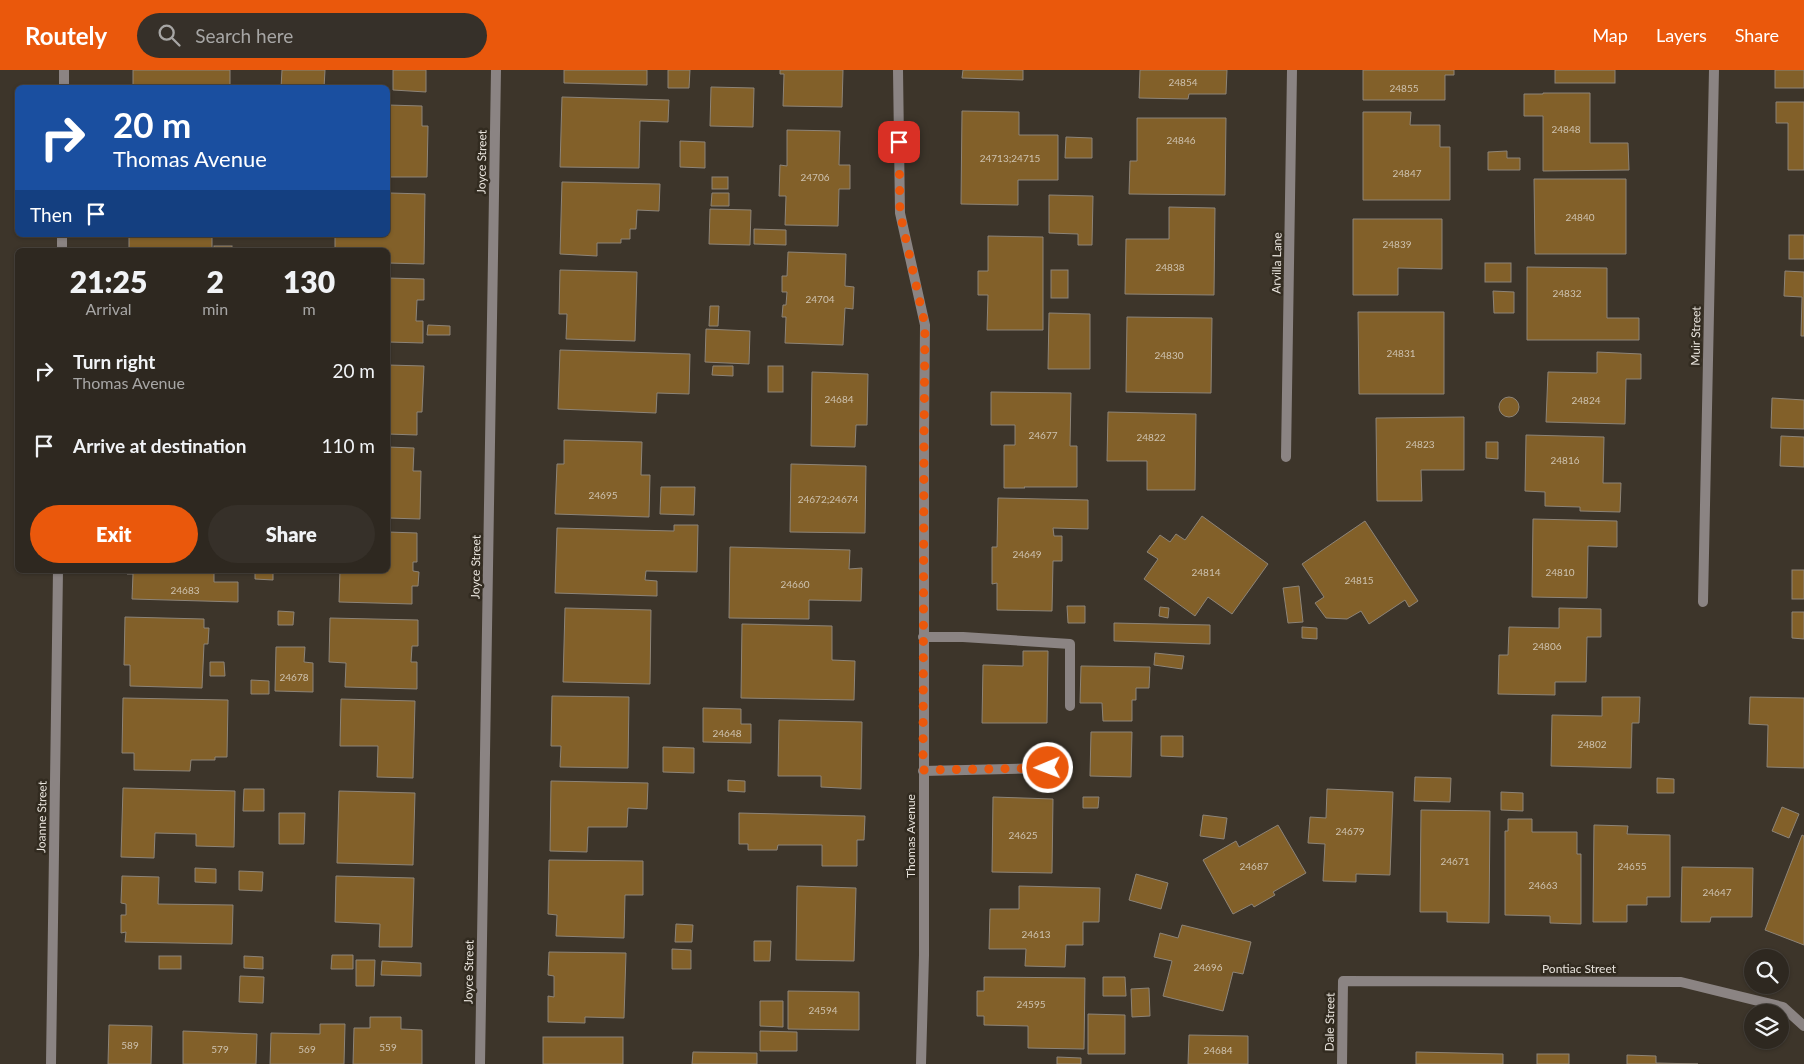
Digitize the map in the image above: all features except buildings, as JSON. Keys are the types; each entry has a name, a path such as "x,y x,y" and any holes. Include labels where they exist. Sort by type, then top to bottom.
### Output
{"street":[{"path":"64,70 64,85"},
{"name":"Joyce Street","path":"480,1064 496,70"},
{"name":"Thomas Avenue","path":"898,70 900,213 925,325 924,955 922,1064"},
{"name":"Arvilla Lane","path":"1286,457 1292,70"},
{"name":"Muir Street","path":"1703,602 1714,70"},
{"name":"Joanne Street","path":"51,1064 58,573"},
{"path":"924,638 963,637 1070,644 1070,706"},
{"path":"923,770 1048,768"},
{"name":"Pontiac Street","path":"1343,981 1681,982 1783,1007 1804,1026"},
{"name":"Dale Street","path":"1342,1064 1343,981"}],"route":[{"path":"899,142 900,213 925,325 923,770 1048,768"}]}
